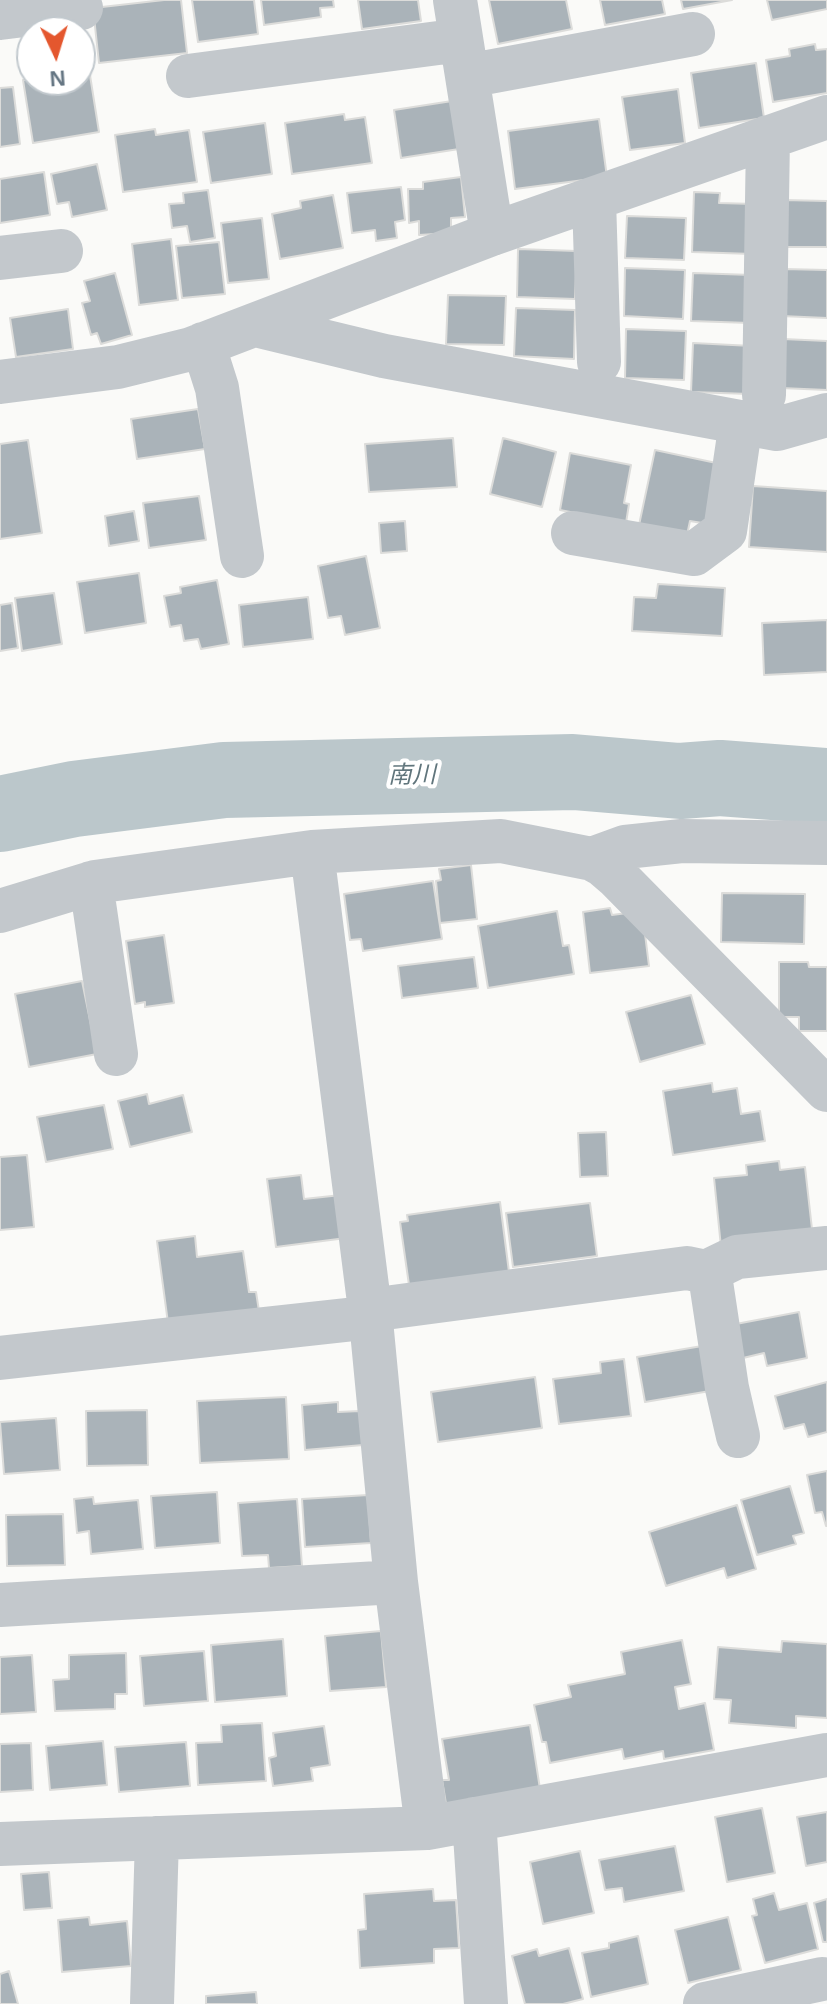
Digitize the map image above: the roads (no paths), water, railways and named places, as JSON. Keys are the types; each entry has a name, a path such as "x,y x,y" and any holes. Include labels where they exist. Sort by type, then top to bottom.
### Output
{"street":[{"path":"0,18 81,8"},
{"path":"188,76 461,39 693,34"},
{"path":"461,39 492,234"},
{"path":"0,382 118,367 203,344 492,234 827,117"},
{"path":"573,533 694,554 725,531 753,409 768,137"},
{"path":"594,199 599,362"},
{"path":"0,258 61,251"},
{"path":"256,325 384,356 753,409 777,429 827,415"},
{"path":"203,344 217,388 242,556"},
{"path":"0,911 91,883 312,852 501,841 592,859 617,877 827,1090"},
{"path":"592,859 625,847 682,841 827,843"},
{"path":"312,852 370,1310 396,1582 427,1828"},
{"path":"91,883 116,1054"},
{"path":"0,1358 355,1319 370,1310 687,1268 706,1272 737,1257 827,1248"},
{"path":"706,1272 714,1293 727,1388 738,1436"},
{"path":"0,1605 396,1582"},
{"path":"0,1844 427,1828 827,1755"},
{"path":"474,1819 486,2004"},
{"path":"152,2004 157,1838"},
{"path":"705,2004 822,1979"}],"waterway":[{"name":"南川","path":"0,814 74,799 224,780 573,772 680,781 720,778 827,786"}]}
